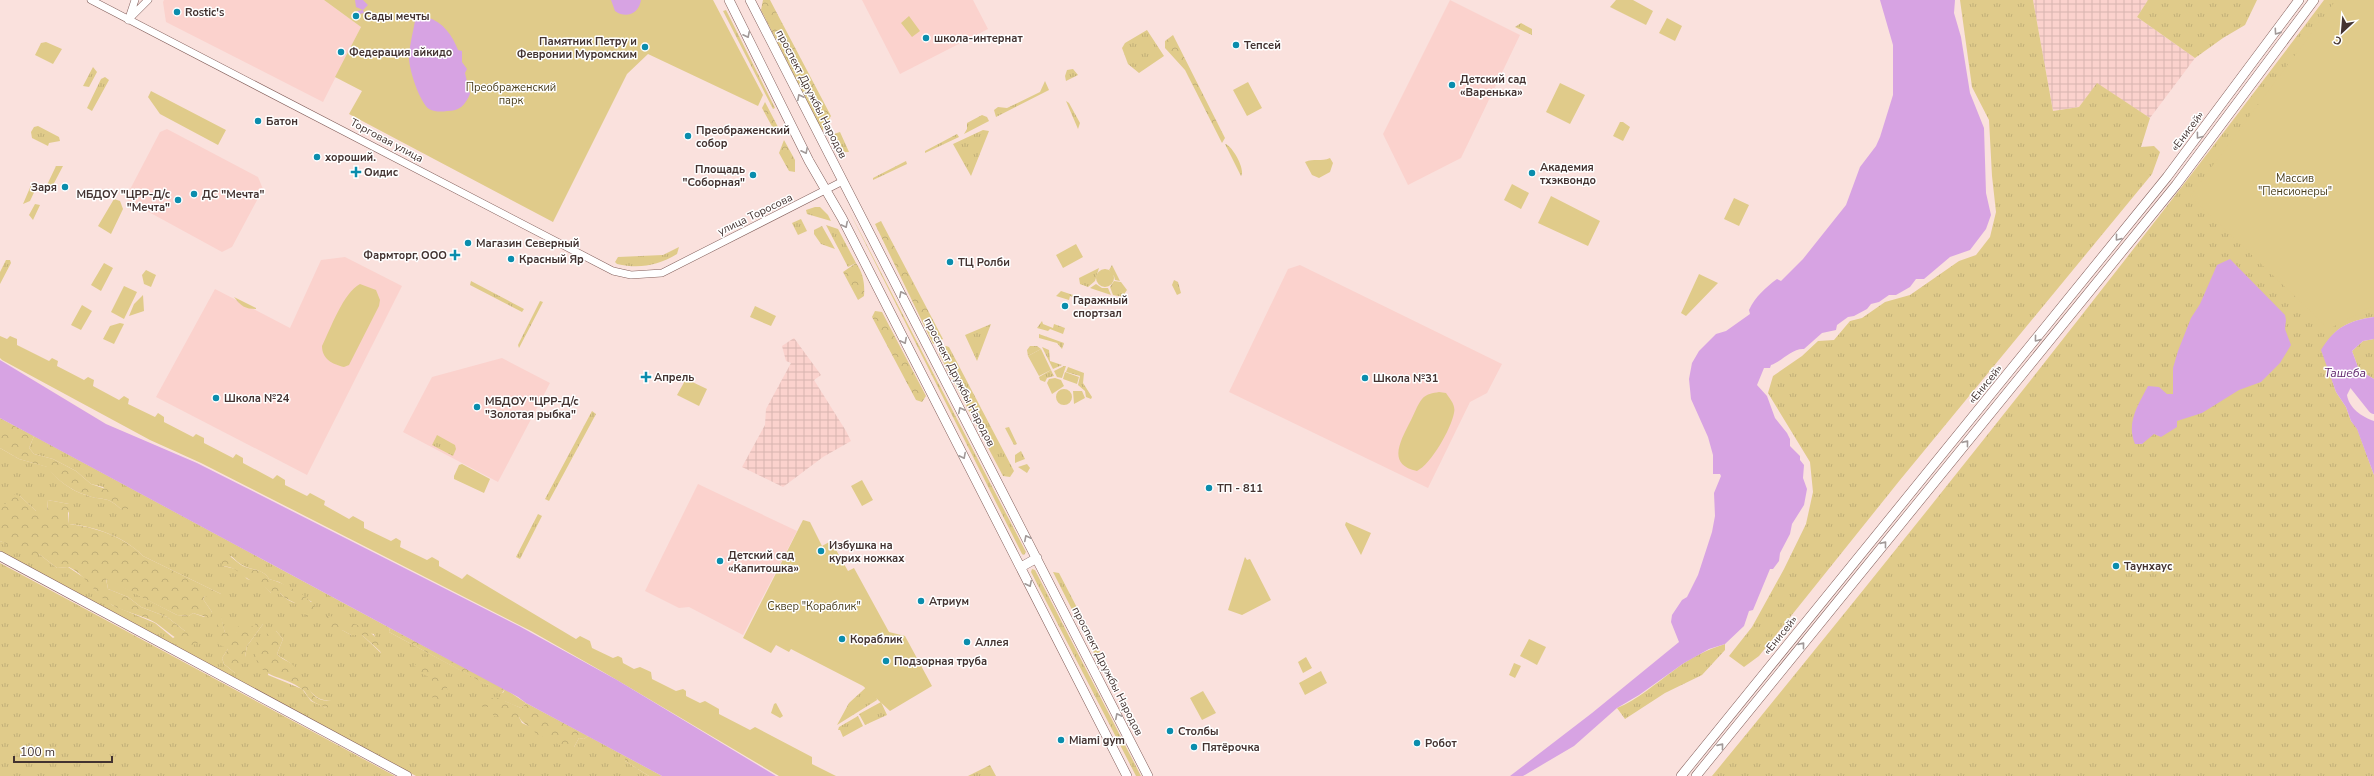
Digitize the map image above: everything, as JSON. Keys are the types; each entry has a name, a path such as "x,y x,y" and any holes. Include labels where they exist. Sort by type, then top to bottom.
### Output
{"main road":[{"path":"729,0 1127,776"},
{"name":"проспект Дружбы Народов","path":"750,0 1148,776"},
{"name":"«Енисей»","path":"1681,776 2167,178 2299,0"},
{"name":"«Енисей»","path":"1696,776 2176,185 2314,0"},
{"path":"0,556 407,776"},
{"path":"1021,567 1037,558"}],"street":[{"name":"Торговая улица","path":"91,0 287,100 614,271 630,275 649,275 662,273 676,265"},
{"path":"128,20 135,0"},
{"path":"128,20 148,0"},
{"name":"улица Торосова","path":"676,265 826,191 843,181"}],"shaded area":[{"path":"164,0 324,0 361,27 323,102 166,22"},
{"name":"школа-интернат","path":"862,0 973,0 988,29 900,74"},
{"name":"Детский сад «Варенька»","path":"1450,0 1520,35 1461,158 1408,185 1383,134"},
{"path":"2033,0 2148,0 2137,17 2195,58 2150,118 2097,84 2079,107 2053,111"},
{"name":"ДС \"Мечта\"","path":"167,129 258,177 263,189 232,247 222,252 125,199 160,132"},
{"path":"345,257 402,286 307,475 156,397 215,289 290,328 321,260"},
{"name":"Школа №31","path":"1300,265 1502,364 1487,393 1470,402 1428,488 1229,392 1288,269"},
{"path":"794,338 821,375 814,380 851,441 823,457 783,487 742,467 765,425 766,409 791,363 786,361 782,346"},
{"name":"МБДОУ \"ЦРР-Д/с \"Золотая рыбка\"","path":"502,358 550,383 498,482 403,432 432,377"},
{"name":"Детский сад «Капитошка»","path":"698,484 797,531 743,635 689,607 679,608 645,591"}],"green space":[{"name":"Преображенский парк","path":"324,0 713,0 763,95 758,106 648,54 627,74 553,222 349,114 362,91 335,77 361,27"},
{"path":"763,0 770,0 831,116 822,131 761,10"},
{"path":"1616,0 1633,0 1653,11 1646,25 1610,7"},
{"path":"1960,0 2033,0 2053,111 2079,107 2097,83 2150,118 2141,147 2154,146 2160,152 2152,174 1900,480 1759,656 1744,667 1729,656 1752,627 1784,569 1806,524 1813,492 1810,462 1768,393 1773,376 1802,356 1818,341 1834,340 1850,321 1862,318 1885,302 1910,295 1959,261 1976,255 1990,237 1996,212 1992,176 1989,120 1972,87"},
{"path":"2148,0 2257,0 2245,25 2223,38 2195,58 2137,17"},
{"path":"2324,0 2339,0 2374,286 2374,317 2343,326 2332,336 2322,350 2336,392 2346,407 2351,421 2357,428 2374,475 2374,776 1712,776 2022,391"},
{"name":"Массив \"Пенсионеры\"","path":"2336,0 2374,0 2374,305 2329,329 2190,196"},
{"path":"726,10 775,108 773,109 723,11"},
{"path":"909,16 920,31 912,37 901,23"},
{"path":"1667,18 1682,26 1675,41 1659,33"},
{"path":"1521,23 1532,29 1532,35 1515,27"},
{"path":"1147,30 1164,56 1139,73 1128,64 1122,48 1125,43"},
{"path":"1173,35 1225,138 1222,143 1185,70 1165,48 1165,41"},
{"path":"46,42 62,49 53,64 35,55 41,43"},
{"path":"93,67 97,72 89,87 83,86"},
{"path":"1073,69 1078,75 1066,81 1065,76 1067,70"},
{"path":"105,77 109,80 92,111 87,108 101,79"},
{"path":"1045,81 1049,90 996,117 994,110 998,107 1007,108 1040,92"},
{"path":"1248,82 1262,108 1247,116 1233,90"},
{"path":"1560,83 1585,95 1570,124 1546,112"},
{"path":"151,91 226,130 218,145 160,114 148,97"},
{"path":"1066,101 1069,103 1080,123 1078,129"},
{"path":"765,102 778,127 777,132 775,132 762,108"},
{"path":"982,115 987,117 989,121 964,134 967,129 967,123"},
{"path":"1620,122 1623,122 1630,127 1623,141 1613,136"},
{"path":"38,126 59,137 60,141 49,143 48,146 32,138 31,132 34,127"},
{"path":"983,130 989,131 971,176 953,144"},
{"path":"840,132 849,152 838,152 835,146 837,139 834,134"},
{"path":"957,134 959,137 925,153 925,151"},
{"path":"784,140 795,160 795,172 789,171 779,153"},
{"path":"1225,144 1228,145 1238,158 1242,169 1241,176"},
{"path":"1330,158 1333,163 1330,172 1319,178 1312,175 1305,162 1311,160 1324,160"},
{"path":"906,161 907,164 873,180 873,178"},
{"path":"56,166 63,166 52,187 47,185"},
{"path":"32,183 37,186 30,201 23,204"},
{"path":"1512,184 1529,193 1521,209 1504,200"},
{"path":"1551,196 1600,221 1588,246 1538,223"},
{"path":"1734,198 1749,205 1739,226 1724,219"},
{"path":"114,199 120,201 123,209 111,234 98,226"},
{"path":"845,203 1026,552 1024,555 1022,554"},
{"path":"35,204 40,205 33,220 29,215"},
{"path":"820,207 828,215 831,221 807,214 806,210"},
{"path":"801,219 807,231 798,235 792,223"},
{"path":"881,221 943,339 933,344 875,224"},
{"path":"826,225 838,229 856,263 848,267"},
{"path":"822,226 835,249 821,244 814,234 814,230"},
{"path":"1076,244 1083,257 1063,268 1056,255"},
{"path":"679,247 677,254 655,264 633,266 617,264 615,262 618,257 663,255"},
{"path":"6,260 10,260 11,263 0,284 0,272"},
{"path":"104,263 113,268 101,291 91,285"},
{"path":"856,263 862,274 864,287 864,296 858,300 843,272"},
{"path":"1112,265 1120,281 1115,280 1114,276 1109,270"},
{"path":"1099,268 1095,281 1088,287 1080,284 1079,278"},
{"path":"1105,269 1111,272 1114,278 1111,284 1105,287 1099,284 1096,278 1099,272"},
{"path":"146,270 156,275 151,287 144,284 142,275"},
{"path":"1699,274 1718,283 1686,316 1681,313"},
{"path":"1174,280 1178,282 1181,293 1177,295 1172,285"},
{"path":"471,281 524,309 522,312 470,285"},
{"path":"1114,281 1121,282 1127,290 1122,297 1113,295 1110,287"},
{"path":"360,284 376,290 380,300 379,306 349,365 344,367 328,360 322,351 322,346 343,303 348,295"},
{"path":"1096,284 1102,288 1108,288 1111,295 1090,288"},
{"path":"124,286 137,292 124,319 111,312"},
{"path":"1061,291 1076,296 1075,298 1070,296 1069,300 1056,296"},
{"path":"143,295 144,311 129,316 134,304"},
{"path":"234,297 256,308 256,309 244,306"},
{"path":"540,301 543,302 519,348 518,345"},
{"path":"82,305 92,311 81,330 71,325"},
{"path":"755,306 776,316 771,326 750,317"},
{"path":"875,311 882,312 926,396 922,402 916,400 872,317"},
{"path":"1042,321 1043,324 1053,328 1054,324 1065,328 1063,334 1050,329 1048,331 1037,328"},
{"path":"120,323 124,324 114,344 103,339 110,326"},
{"path":"991,324 977,361 965,335"},
{"path":"1039,334 1064,343 1062,349 1057,343 1039,338"},
{"path":"0,336 7,339 10,336 17,339 17,345 49,361 52,358 58,361 57,366 84,380 88,377 94,380 93,386 119,400 124,396 129,399 128,404 155,417 158,413 164,417 164,422 193,437 196,434 204,438 204,443 233,458 236,454 243,458 243,463 273,479 277,475 285,480 285,485 307,496 310,493 325,501 324,505 349,519 353,516 364,522 364,528 391,541 396,538 401,541 400,547 427,560 432,557 439,561 439,566 462,579 467,574 576,639 580,636 590,641 592,648 613,658 618,656 622,658 623,663 634,669 640,667 651,672 652,679 676,691 683,689 686,691 686,696 700,703 705,701 719,709 719,714 750,730 755,727 812,757 812,764 836,776 779,776 531,631 201,463 150,440 2,360 0,358"},
{"path":"2374,339 2374,379 2359,370 2352,351 2363,341"},
{"path":"946,346 949,347 1014,471 1010,477 1003,476 939,354 940,350"},
{"path":"1030,346 1037,346 1041,349 1028,356 1027,350"},
{"path":"1042,347 1049,350 1050,361 1062,365 1053,369"},
{"path":"1041,349 1051,370 1039,376 1028,356"},
{"path":"1066,366 1062,378 1057,377 1054,371"},
{"path":"1068,367 1084,373 1083,383 1092,397 1091,399 1086,397 1085,391 1078,385 1080,376 1066,372"},
{"path":"1051,370 1054,376 1047,378 1045,382 1040,380 1039,377"},
{"path":"1065,372 1079,377 1077,384 1063,379"},
{"path":"1055,378 1061,380 1064,386 1052,394 1047,383 1049,379"},
{"path":"686,379 707,389 699,406 677,395"},
{"path":"1064,389 1071,394 1072,397 1067,404 1064,405 1057,400 1056,397 1061,390"},
{"path":"1073,391 1082,391 1085,398 1074,404"},
{"path":"1432,393 1446,393 1454,407 1454,413 1449,428 1434,454 1422,467 1417,471 1407,468 1399,458 1398,451 1403,436 1422,399"},
{"path":"592,411 596,414 549,501 545,499"},
{"path":"0,418 34,436 29,448 34,454 53,459 76,471 91,484 127,496 130,503 128,509 122,510 108,500 92,497 75,491 59,480 47,467 19,459 0,448"},
{"path":"1009,427 1017,444 1014,445 1005,428"},
{"path":"437,435 455,445 456,449 453,456 432,445"},
{"path":"34,436 390,628 389,632 503,693 505,689 526,703 521,708 504,701 489,707 519,717 522,723 574,747 579,738 584,739 588,736 625,756 625,761 649,776 416,776 0,551 0,541 39,554 57,568 68,567 89,581 95,590 112,605 155,623 173,638 185,631 167,617 141,607 128,597 108,589 106,578 177,615 189,616 193,613 204,617 212,612 203,599 205,596 221,594 143,556 136,549 118,538 89,527 69,524 69,504 48,500 47,511 36,511 20,496 6,504 0,504 0,448 19,459 48,467 59,480 70,488 92,497 108,500 122,510 103,487 91,484 76,471 53,459 34,454 29,448","holes":["231,556 242,565 264,573 269,579 279,582 312,602 295,603 280,593 271,593 262,583 247,579 240,570 223,566","221,618 225,633 236,633 263,624 247,646 245,657 235,657 235,673 224,664 222,658 228,649","342,630 374,634 381,653 362,635 351,635","276,631 283,639 277,654 289,662 297,670 312,693 324,700 331,700 326,708 311,701 302,689 268,675"]},
{"path":"1021,451 1025,459 1015,463 1015,455"},
{"path":"462,464 490,479 484,493 454,479 459,465"},
{"path":"1027,464 1030,468 1027,473 1018,467"},
{"path":"862,480 873,500 862,506 851,486"},
{"path":"10,493 20,496 36,511 47,511 48,500 69,504 71,508 68,513 69,524 99,530 119,538 136,549 143,556 221,594 221,599 218,602 205,596 203,599 212,612 209,618 193,613 189,616 177,615 106,579 108,589 128,597 141,607 167,617 185,631 196,633 199,638 198,643 189,646 151,620 112,605 106,601 76,571 69,567 57,568 39,554 34,556 0,541 0,504 6,504"},
{"path":"538,514 542,516 520,559 516,557"},
{"name":"Сквер \"Кораблик\"","path":"803,520 810,522 822,546 831,541 848,571 854,568 889,632 905,636 932,686 890,711 863,686 791,649 789,652 776,645 771,653 743,638"},
{"path":"1346,522 1371,533 1361,555 1345,525"},
{"path":"224,553 243,566 264,573 269,579 288,586 307,598 316,608 313,614 306,616 299,612 299,605 285,598 280,593 271,593 262,584 251,581 235,569 223,566 220,561"},
{"path":"1245,557 1247,560 1250,559 1271,600 1242,615 1228,610"},
{"path":"0,563 395,776 0,776"},
{"path":"1032,569 1035,570 1141,776 1136,776 1031,572"},
{"path":"1053,572 1059,573 1100,652 1099,663"},
{"path":"327,616 340,618 365,629 377,639 382,653 362,635 351,635 342,630 331,632 326,622"},
{"path":"221,617 225,633 236,633 239,623 245,621 254,627 256,622 261,619 263,624 247,646 245,657 235,657 241,665 237,667 235,673 224,664 222,658 228,649 218,644 216,627"},
{"path":"390,628 505,689 502,693 389,632"},
{"path":"276,631 283,639 277,654 295,667 313,694 324,700 331,700 331,706 326,708 313,702 304,691 294,684 268,674 257,663 255,653 257,640 266,634"},
{"path":"1529,639 1546,647 1537,665 1520,656"},
{"path":"1725,644 1725,650 1702,675 1665,693 1625,719 1617,708 1639,696 1691,659"},
{"path":"1306,657 1312,668 1303,673 1298,662"},
{"path":"419,663 440,673 446,681 447,693 437,701 427,693 432,685 432,679 416,670 415,665"},
{"path":"1514,663 1521,666 1515,678 1509,675"},
{"path":"1321,671 1327,683 1305,695 1299,683"},
{"path":"873,681 877,700 837,725 849,703"},
{"path":"1203,691 1216,713 1202,720 1190,698"},
{"path":"483,698 498,698 521,708 526,703 588,736 584,739 579,738 574,747 569,749 536,734 519,717 509,719 494,716 489,707 480,706 480,702"},
{"path":"881,702 887,715 865,725 859,714"},
{"path":"776,703 783,716 780,718 771,713 774,704"},
{"path":"858,716 863,726 843,737 840,730 838,730 839,727"},
{"path":"625,756 662,776 649,776 625,761"},
{"path":"990,765 996,776 968,776"}],"water":[{"path":"355,0 363,0 368,5 363,10 356,7"},
{"path":"611,0 641,0 638,9 635,12 628,15 623,15 615,11"},
{"path":"1880,0 1955,0 1954,13 1961,37 1970,93 1984,128 1986,193 1991,215 1986,229 1970,250 1950,257 1924,279 1916,279 1910,287 1896,295 1889,295 1879,302 1871,304 1867,309 1854,316 1848,317 1837,325 1836,330 1822,333 1804,349 1791,353 1771,365 1770,368 1764,368 1757,385 1767,396 1775,418 1790,439 1790,446 1800,456 1800,460 1804,465 1803,478 1807,489 1804,505 1792,524 1790,534 1780,553 1779,561 1773,569 1770,569 1753,610 1749,611 1744,626 1725,644 1709,649 1684,663 1639,695 1617,708 1574,746 1523,776 1510,776 1592,713 1679,642 1671,622 1672,615 1682,600 1687,597 1698,575 1712,532 1715,516 1714,493 1721,476 1720,474 1713,474 1713,455 1708,437 1691,399 1689,379 1692,363 1699,351 1716,334 1726,331 1750,314 1749,310 1751,305 1765,289 1777,279 1781,281 1803,259 1846,205 1860,167 1876,146 1880,137 1893,95 1893,45"},
{"path":"363,10 364,13 360,14 358,18 357,11"},
{"path":"427,17 443,26 453,39 458,50 462,51 462,62 467,69 465,73 470,94 462,107 459,109 440,112 429,109 418,92 412,75 409,55 415,21"},
{"path":"2230,259 2285,315 2285,329 2291,345 2280,363 2261,382 2239,390 2202,413 2177,421 2177,427 2161,437 2154,434 2142,444 2135,444 2132,429 2134,414 2140,400 2148,386 2159,387 2167,394 2173,394 2173,368 2191,318 2200,304 2217,265"},
{"name":"Ташеба","path":"2374,317 2374,339 2363,341 2352,351 2359,370 2374,379 2374,402 2362,389 2358,387 2351,387 2347,395 2353,408 2365,417 2374,421 2374,475 2357,429 2351,421 2346,407 2336,392 2321,350 2326,342 2343,326 2349,323"},
{"path":"0,360 106,424 197,463 519,626 617,680 776,776 662,776 0,418"}],"waterway":[{"name":"Ташеба","path":"2347,374 2374,408"}],"place":[{"name":"Rostic's","path":"177,12"},
{"name":"Сады мечты","path":"356,16"},
{"name":"школа-интернат","path":"926,38"},
{"name":"Тепсей","path":"1236,45"},
{"name":"Памятник Петру и Февронии Муромским","path":"645,47"},
{"name":"Федерация айкидо","path":"341,52"},
{"name":"Детский сад «Варенька»","path":"1452,85"},
{"name":"Батон","path":"258,121"},
{"name":"Преображенский собор","path":"688,136"},
{"name":"хороший.","path":"317,157"},
{"name":"Оидис","path":"356,172"},
{"name":"Академия тхэквондо","path":"1532,173"},
{"name":"Площадь \"Соборная\"","path":"753,175"},
{"name":"Заря","path":"65,187"},
{"name":"ДС \"Мечта\"","path":"194,194"},
{"name":"МБДОУ \"ЦРР-Д/с \"Мечта\"","path":"178,200"},
{"name":"Магазин Северный","path":"468,243"},
{"name":"Фармторг, ООО","path":"455,255"},
{"name":"Красный Яр","path":"511,259"},
{"name":"ТЦ Ролби","path":"950,262"},
{"name":"Гаражный спортзал","path":"1065,306"},
{"name":"Апрель","path":"646,377"},
{"name":"Школа №31","path":"1365,378"},
{"name":"Школа №24","path":"216,398"},
{"name":"МБДОУ \"ЦРР-Д/с \"Золотая рыбка\"","path":"477,407"},
{"name":"ТП - 811","path":"1209,488"},
{"name":"Избушка на курих ножках","path":"821,551"},
{"name":"Детский сад «Капитошка»","path":"720,561"},
{"name":"Таунхаус","path":"2116,566"},
{"name":"Атриум","path":"921,601"},
{"name":"Кораблик","path":"842,639"},
{"name":"Аллея","path":"967,642"},
{"name":"Подзорная труба","path":"886,661"},
{"name":"Столбы","path":"1170,731"},
{"name":"Miami gym","path":"1061,740"},
{"name":"Робот","path":"1417,743"},
{"name":"Пятёрочка","path":"1194,747"}]}
